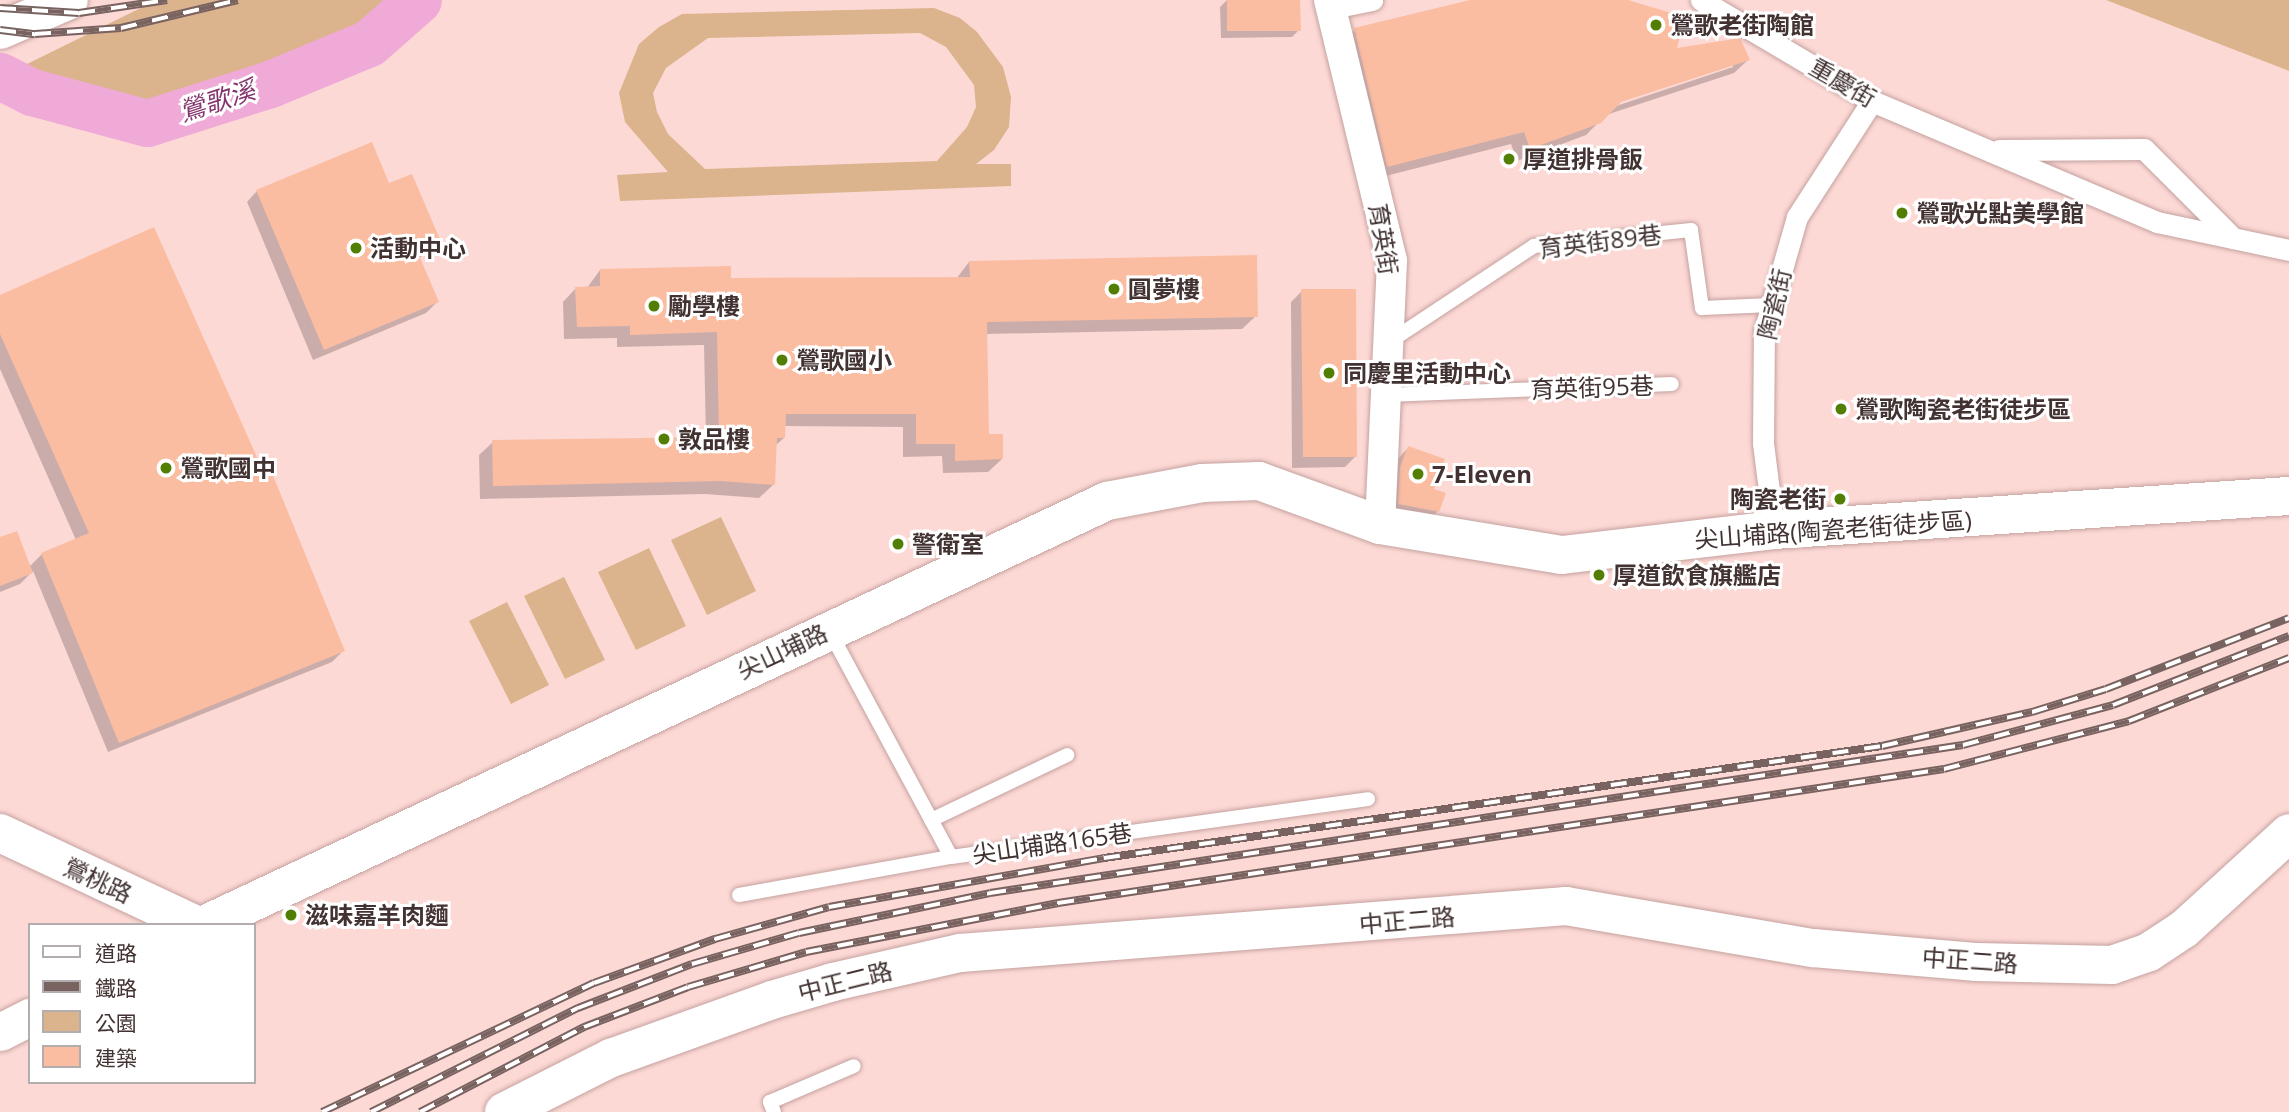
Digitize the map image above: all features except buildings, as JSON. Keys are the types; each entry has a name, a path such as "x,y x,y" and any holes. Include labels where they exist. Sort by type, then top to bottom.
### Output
{"main road":[{"name":"尖山埔路","path":"208,923 828,629 1107,501 1174,488 1259,481 1380,526"},
{"name":"尖山埔路(陶瓷老街徒步區)","path":"1380,526 1562,555 1774,530 2289,496"},
{"name":"鶯桃路","path":"0,833 192,923"},
{"name":"中正二路","path":"504,1112 611,1058 772,1000 833,982 960,953 1566,906 1813,948 1977,962 2112,965 2149,953 2184,929 2289,833"}],"street":[{"path":"0,30 69,0"},
{"path":"1330,4 1372,0"},
{"name":"重慶街","path":"1701,0 1872,101 2157,222 2289,250"},
{"name":"育英街","path":"1330,4 1392,261 1380,526"},
{"name":"陶瓷街","path":"1774,530 1763,443 1764,332 1797,217 1872,101"},
{"name":"重慶街","path":"1991,150 2144,149 2233,238"},
{"path":"0,1032 28,1018"}],"lane":[{"name":"育英街89巷","path":"1389,342 1534,246 1691,230 1702,308 1771,305"},
{"name":"育英街95巷","path":"1386,395 1672,384"},
{"name":"尖山埔路165巷","path":"828,629 951,858 1368,799"},
{"path":"931,820 1067,755"},
{"path":"739,895 951,858"},
{"path":"774,1112 770,1102 854,1066"}],"green space":[{"path":"157,0 389,0 351,38 149,101 23,66"},
{"path":"2106,0 2289,0 2289,71"},
{"path":"934,8 960,18 977,32 1003,67 1011,97 1009,127 994,150 976,164 1011,164 1011,186 620,201 617,175 668,172 625,122 619,93 639,44 659,27 682,14","holes":["920,33 946,47 974,85 976,107 967,127 937,161 705,169 668,134 657,112 653,93 666,68 708,38"]},
{"path":"721,517 756,591 707,615 671,540"},
{"path":"649,548 686,626 636,650 598,572"},
{"path":"564,577 605,660 565,679 524,596"},
{"path":"507,602 549,685 511,704 469,621"}],"waterway":[{"name":"鶯歌溪","path":"0,76 32,92 147,123 270,84 369,43 418,0"}],"railway":[{"path":"0,8 79,13 167,0"},
{"path":"0,30 35,34 121,28 238,0"},
{"path":"322,1112 594,983 715,939 829,907 1104,858 1882,746 2032,712 2106,689 2289,618"},
{"path":"371,1112 578,1008 692,964 799,933 990,893 1963,745 2113,705 2289,636"},
{"path":"420,1112 584,1027 688,987 806,952 1058,903 1944,769 2129,721 2289,658"}],"place":[{"name":"鶯歌老街陶館","path":"1656,25"},
{"name":"厚道排骨飯","path":"1509,159"},
{"name":"鶯歌光點美學館","path":"1902,213"},
{"name":"活動中心","path":"356,248"},
{"name":"圓夢樓","path":"1114,289"},
{"name":"勵學樓","path":"654,306"},
{"name":"鶯歌國小","path":"782,360"},
{"name":"同慶里活動中心","path":"1329,373"},
{"name":"鶯歌陶瓷老街徒步區","path":"1841,409"},
{"name":"敦品樓","path":"664,439"},
{"name":"鶯歌國中","path":"166,468"},
{"name":"7-Eleven","path":"1418,474"},
{"name":"陶瓷老街","path":"1840,499"},
{"name":"警衛室","path":"898,544"},
{"name":"厚道飲食旗艦店","path":"1599,575"},
{"name":"滋味嘉羊肉麵","path":"291,915"}]}
